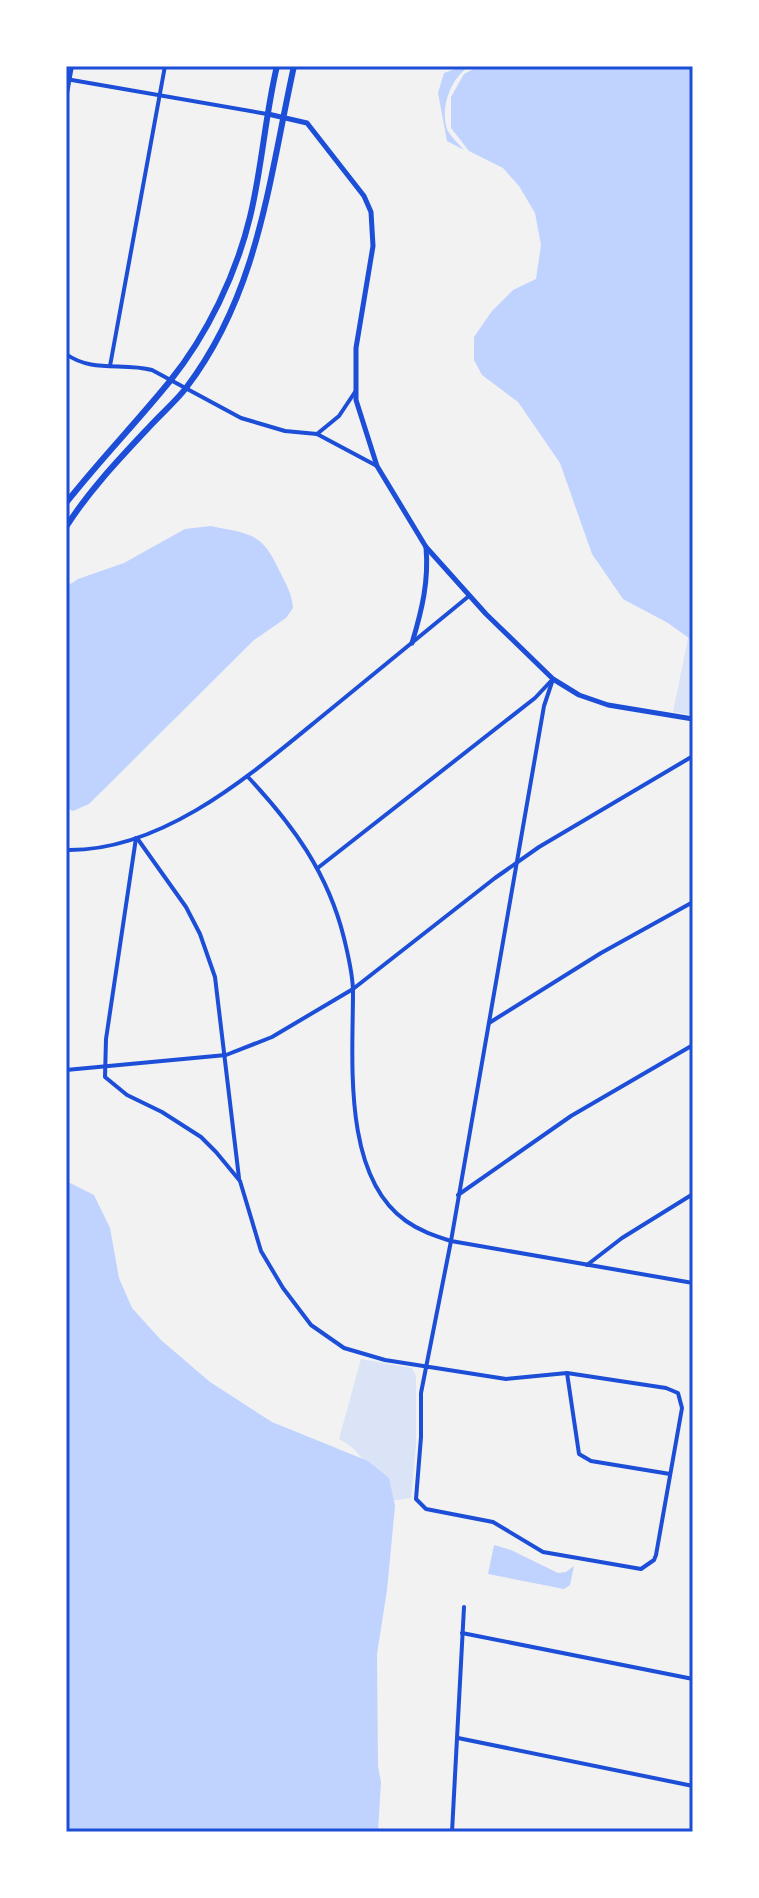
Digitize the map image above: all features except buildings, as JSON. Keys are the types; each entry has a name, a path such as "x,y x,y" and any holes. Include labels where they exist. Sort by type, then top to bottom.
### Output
{"main road":[{"path":"66,503 171,380 208,323 236,261 250,216 277,66"},
{"path":"66,527 103,477 186,388 219,334 250,266 266,208 294,66"}],"street":[{"path":"66,99 72,66"},
{"path":"110,366 165,66"},
{"path":"68,80 267,114 307,123 313,129 364,196 371,212 373,246 357,336 355,392 377,466 426,547 469,596 553,679 579,695 608,705 693,719"},
{"path":"66,354 84,364 146,369 221,409 259,425 317,434 377,466"},
{"path":"317,434 339,416 355,392"},
{"path":"412,643 425,595 428,571 426,547"},
{"path":"66,850 136,838 182,818 248,777 469,596"},
{"path":"136,838 186,907 200,934 217,986 240,1181 261,1251 290,1299 311,1325 355,1353 426,1365 506,1379 567,1373 666,1388 678,1393 682,1408 656,1555 641,1569 550,1554 493,1522 421,1506 416,1499 421,1393 426,1365 451,1241 544,706 553,679"},
{"path":"319,867 535,698 553,679"},
{"path":"66,1070 226,1055 272,1037 353,989 516,864 572,826 693,756"},
{"path":"248,777 278,809 319,867 341,928 353,989 353,1102 359,1139 382,1194 398,1214 427,1233 451,1241 693,1283"},
{"path":"136,838 105,1077 120,1090 201,1137 240,1181"},
{"path":"489,1023 601,953 693,902"},
{"path":"458,1195 571,1116 693,1045"},
{"path":"587,1265 622,1238 693,1194"},
{"path":"567,1373 579,1454 591,1461 670,1474"},
{"path":"452,1832 464,1607"},
{"path":"462,1633 693,1679"},
{"path":"458,1738 693,1786"}],"shaded area":[{"path":"689,633 693,636 693,715 673,712"},
{"path":"361,1359 412,1368 416,1376 416,1445 411,1498 383,1502 362,1458 339,1439"}],"water":[{"path":"470,66 457,77 449,93 445,120 452,137 464,150 447,141 438,93 444,73"},
{"path":"479,66 693,66 693,641 668,623 623,599 592,554 560,463 518,402 482,375 474,360 474,337 492,311 513,290 536,279 541,245 535,213 519,186 503,168 469,151 451,128 451,97 464,74"},
{"path":"211,526 246,534 261,542 284,581 293,608 286,618 254,640 89,804 73,811 66,808 66,587 78,579 124,563 185,529"},
{"path":"66,1181 94,1195 110,1228 119,1278 132,1308 161,1340 210,1382 272,1422 368,1461 389,1478 395,1506 377,1654 378,1766 381,1782 378,1832 66,1832"},
{"path":"494,1545 558,1573 574,1566 570,1585 564,1589 488,1574"}]}
